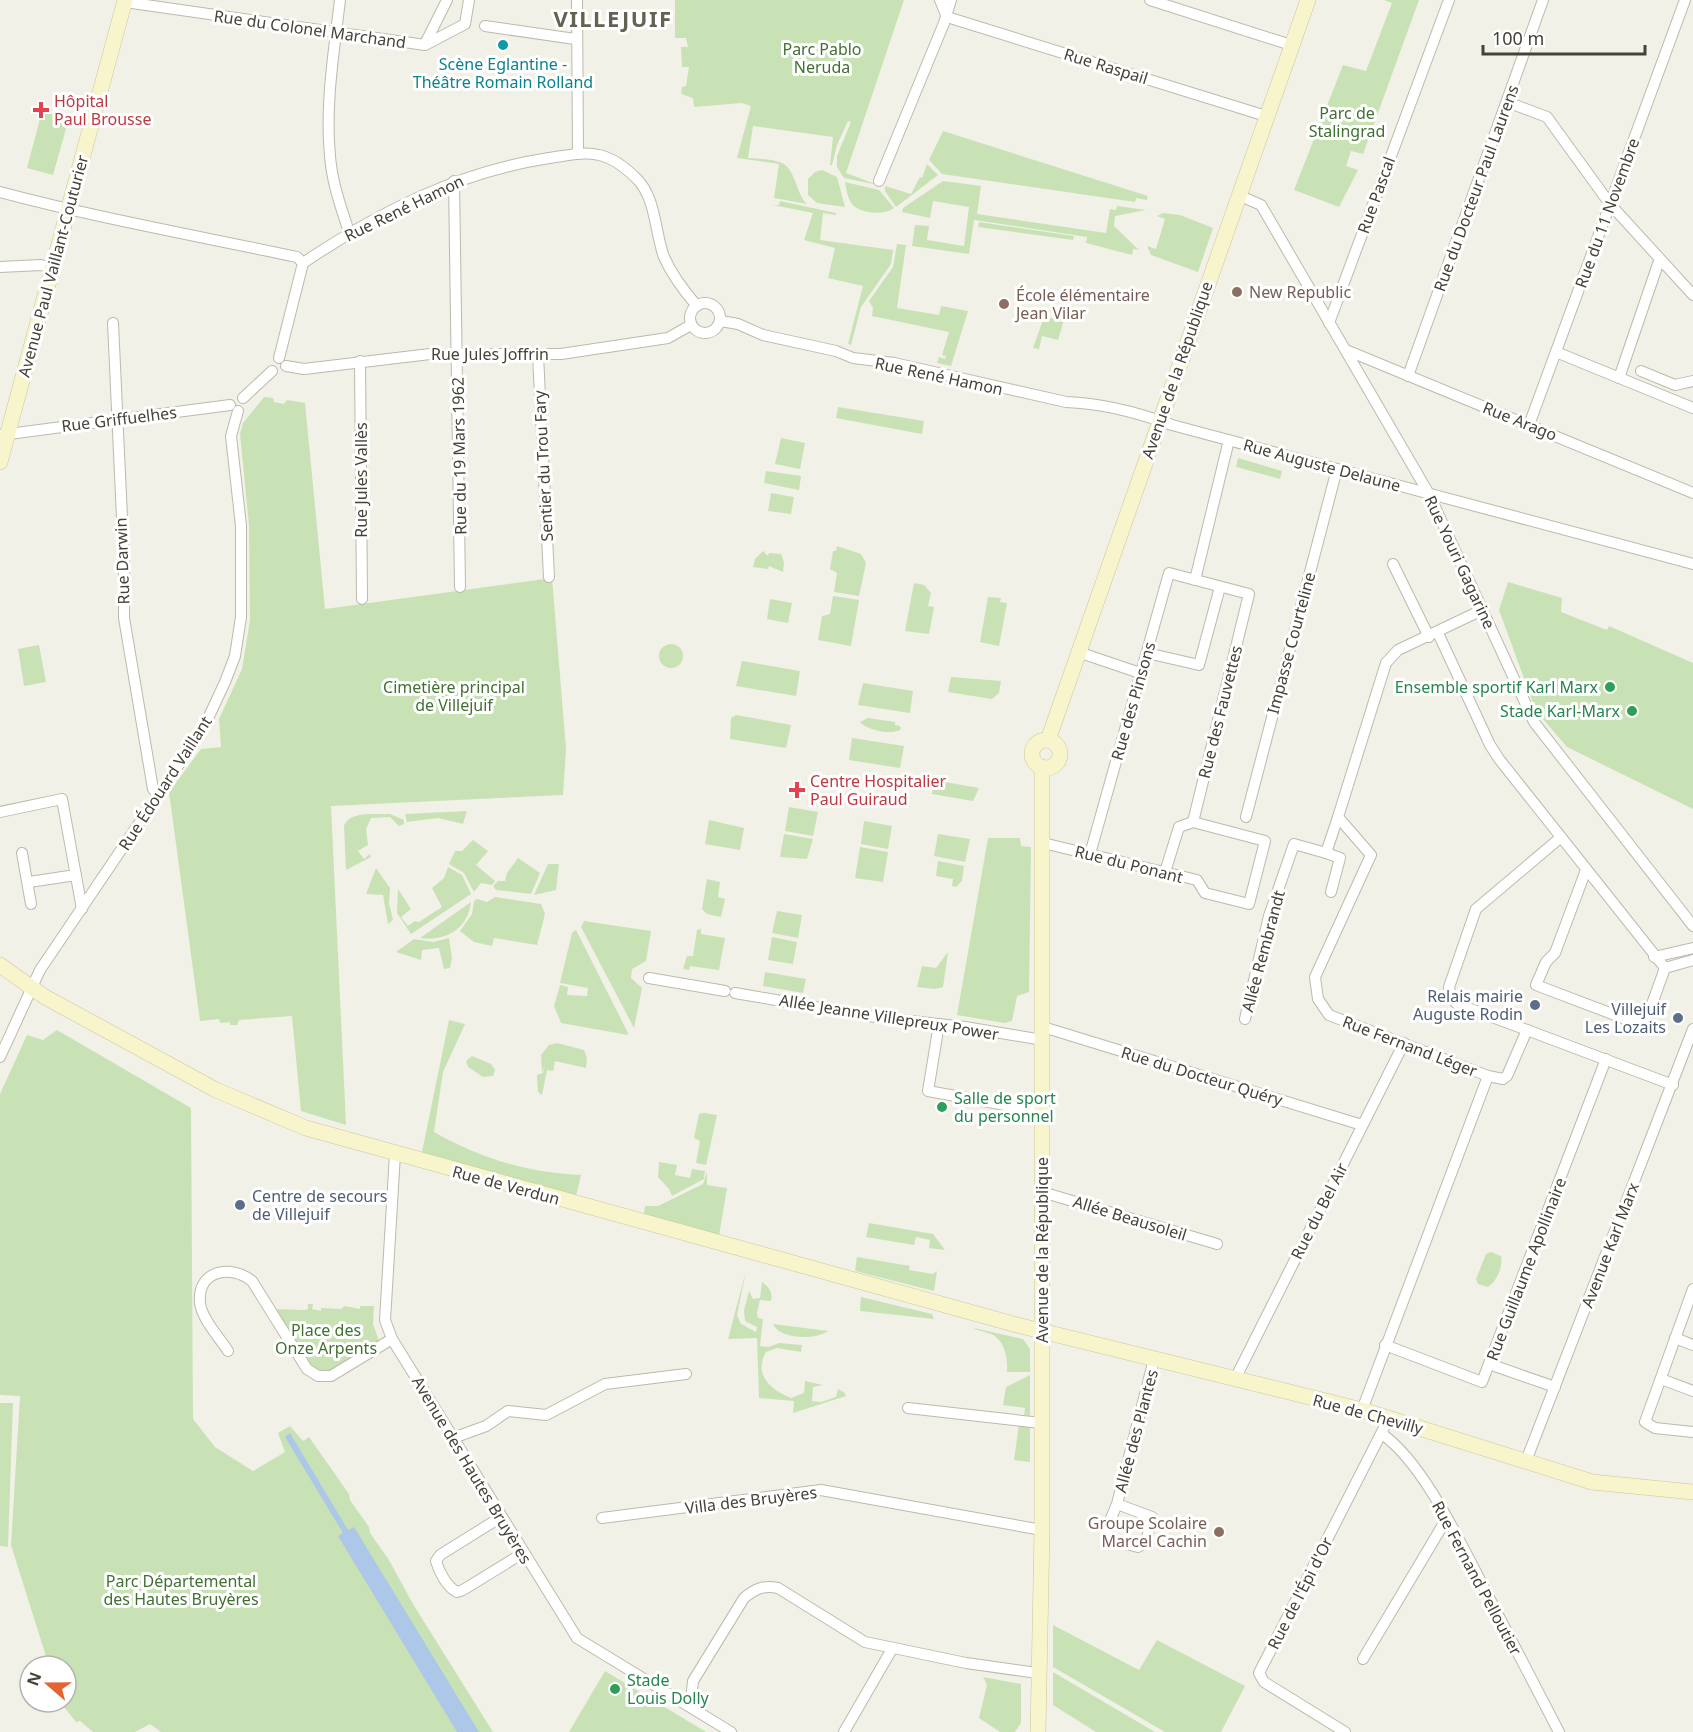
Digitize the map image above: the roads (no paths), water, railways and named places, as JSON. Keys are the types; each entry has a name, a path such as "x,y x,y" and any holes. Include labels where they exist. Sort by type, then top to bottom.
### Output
{"main road":[{"name":"Avenue de la République","path":"1038,1732 1037,1673 1042,1530 1042,767 1051,767 1060,757 1056,744 1048,740 1308,0"},
{"name":"Avenue Paul Vaillant-Couturier","path":"0,462 4,434 53,268 125,1"},
{"name":"Rue de Verdun","path":"0,965 51,1001 222,1094 306,1128 1042,1332"},
{"name":"Rue de Chevilly","path":"1042,1332 1362,1410 1592,1482 1693,1492"}],"street":[{"path":"340,0 328,116 330,157 335,190 349,232"},
{"path":"425,45 447,0"},
{"path":"425,45 467,24 469,0"},
{"path":"577,0 578,154"},
{"path":"940,0 947,17"},
{"path":"879,181 947,17 951,0"},
{"path":"1149,0 1291,45"},
{"name":"Rue Pascal","path":"1329,323 1449,0"},
{"name":"Rue du Docteur Paul Laurens","path":"1408,376 1543,0"},
{"name":"Rue du 11 Novembre","path":"1529,425 1685,0"},
{"name":"Rue du Colonel Marchand","path":"125,1 336,34 425,45"},
{"name":"Rue Raspail","path":"947,17 1266,116"},
{"path":"485,26 575,39"},
{"path":"1507,102 1547,117 1610,204 1659,261 1693,295"},
{"name":"Rue René Hamon","path":"303,263 349,232 454,181 498,167 578,154 604,156 639,180 646,191 664,256 674,275 697,306 704,303 714,306 720,312 721,321 763,335 836,351 853,358 894,363 993,384 1000,389 1066,402 1083,402 1159,421"},
{"name":"Rue du 19 Mars 1962","path":"454,181 460,587"},
{"path":"0,192 68,210 297,257 303,263 282,362 271,361 272,371 243,398 234,397 234,408"},
{"name":"Rue Youri Gagarine","path":"1238,195 1262,205 1429,494 1534,722 1693,926"},
{"path":"1619,378 1659,261"},
{"path":"0,267 41,265 53,268"},
{"path":"697,306 690,316 691,325 698,332 709,333 716,330 721,321"},
{"name":"Rue Darwin","path":"113,323 124,561 124,618 153,789 158,795"},
{"name":"Rue Jules Joffrin","path":"282,362 304,369 420,354 538,355 600,349 668,338 691,325"},
{"name":"Rue Arago","path":"1346,350 1693,493"},
{"path":"1556,352 1693,408"},
{"name":"Sentier du Trou Fary","path":"538,355 549,577"},
{"name":"Rue Jules Vallès","path":"360,361 362,599"},
{"path":"1641,370 1676,385 1693,381"},
{"name":"Rue Griffuelhes","path":"4,434 116,419 234,408"},
{"name":"Rue Édouard Vaillant","path":"0,1057 40,970 204,727 234,656 241,617 241,526 231,436 234,408"},
{"name":"Rue Auguste Delaune","path":"1159,421 1693,564"},
{"path":"1195,580 1229,440"},
{"name":"Impasse Courteline","path":"1246,817 1337,469"},
{"path":"1393,564 1490,745 1654,957 1665,968"},
{"name":"Rue des Pinsons","path":"1090,854 1169,573 1195,580"},
{"name":"Rue des Fauvettes","path":"1193,822 1249,594 1195,580"},
{"path":"1147,653 1199,665 1220,587"},
{"path":"1331,892 1340,858 1326,853 1386,663 1398,650 1482,610"},
{"path":"1078,652 1140,673"},
{"path":"0,812 62,799 82,909"},
{"name":"Rue Fernand Léger","path":"1338,817 1371,855 1315,977 1318,999 1329,1015 1488,1076 1362,1410"},
{"path":"1165,872 1179,827 1193,822"},
{"name":"Rue du Ponant","path":"1043,843 1197,880 1205,892 1249,904 1265,841 1193,822"},
{"path":"1560,837 1476,909 1449,987 1451,997 1457,1004 1673,1085"},
{"name":"Allée Rembrandt","path":"1245,1019 1269,916 1294,844 1326,853"},
{"path":"22,853 32,904"},
{"path":"1586,870 1555,953 1546,962 1536,985 1644,1026 1665,968"},
{"path":"29,882 76,875"},
{"path":"1654,957 1693,948"},
{"path":"1665,968 1693,960"},
{"name":"Allée Jeanne Villepreux Power","path":"649,978 868,1016 1043,1034"},
{"path":"939,1024 928,1091 1043,1112"},
{"name":"Avenue Karl Marx","path":"1526,1461 1693,1029"},
{"path":"1488,1076 1503,1079 1507,1076 1527,1030"},
{"name":"Rue du Docteur Quéry","path":"1043,1034 1362,1125"},
{"name":"Rue du Bel Air","path":"1235,1379 1404,1043"},
{"name":"Rue Guillaume Apollinaire","path":"1385,1345 1482,1382 1606,1059"},
{"name":"Avenue des Hautes Bruyères","path":"395,1154 384,1320 392,1339 577,1638 731,1732"},
{"name":"Allée Beausoleil","path":"1042,1192 1217,1244"},
{"path":"228,1351 202,1311 201,1291 211,1277 226,1270 241,1272 252,1281 307,1369 318,1376 331,1376 392,1339"},
{"path":"1693,1289 1645,1419 1646,1424 1654,1428 1693,1432"},
{"path":"1676,1338 1693,1345"},
{"name":"Allée des Plantes","path":"1117,1504 1152,1517 1146,1542 1138,1547 1108,1539 1107,1528 1117,1504 1154,1359"},
{"path":"1489,1364 1555,1387"},
{"path":"453,1437 486,1425 508,1411 546,1414 606,1384 686,1374"},
{"path":"1661,1379 1693,1391"},
{"path":"908,1408 1041,1423"},
{"name":"Rue de l'Épi d'Or","path":"1345,1732 1264,1682 1259,1673 1389,1418"},
{"name":"Rue Fernand Pelloutier","path":"1382,1434 1392,1441 1412,1466 1448,1518 1559,1732"},
{"name":"Villa des Bruyères","path":"602,1518 821,1490 1042,1530"},
{"path":"501,1518 440,1555 436,1561 438,1568 451,1589 457,1592 463,1590 523,1553"},
{"path":"1363,1659 1448,1518"},
{"path":"698,1712 691,1700 693,1681 744,1598 754,1590 766,1586 777,1588 865,1642 892,1649 1037,1673"},
{"path":"844,1732 892,1649"}],"water":[{"path":"290,1433 348,1530 354,1527 479,1732 457,1732 338,1536 343,1533 285,1437"}],"place":[{"name":"Scène Eglantine - Théâtre Romain Rolland","path":"503,45"},
{"name":"Hôpital Paul Brousse","path":"41,110"},
{"name":"New Republic","path":"1237,292"},
{"name":"École élémentaire Jean Vilar","path":"1004,304"},
{"name":"Ensemble sportif Karl Marx","path":"1610,687"},
{"name":"Stade Karl-Marx","path":"1632,711"},
{"name":"Centre Hospitalier Paul Guiraud","path":"797,790"},
{"name":"Relais mairie Auguste Rodin","path":"1535,1005"},
{"name":"Villejuif Les Lozaits","path":"1678,1018"},
{"name":"Salle de sport du personnel","path":"942,1107"},
{"name":"Centre de secours de Villejuif","path":"240,1205"},
{"name":"Groupe Scolaire Marcel Cachin","path":"1219,1532"},
{"name":"Stade Louis Dolly","path":"615,1689"}],"district":[{"name":"VILLEJUIF","path":"613,19"}],"park label":[{"name":"Parc Pablo Neruda","path":"822,58"},
{"name":"Parc de Stalingrad","path":"1347,122"},
{"name":"Cimetière principal de Villejuif","path":"454,696"},
{"name":"Place des Onze Arpents","path":"326,1339"},
{"name":"Parc Départemental des Hautes Bruyères","path":"181,1590"}]}
